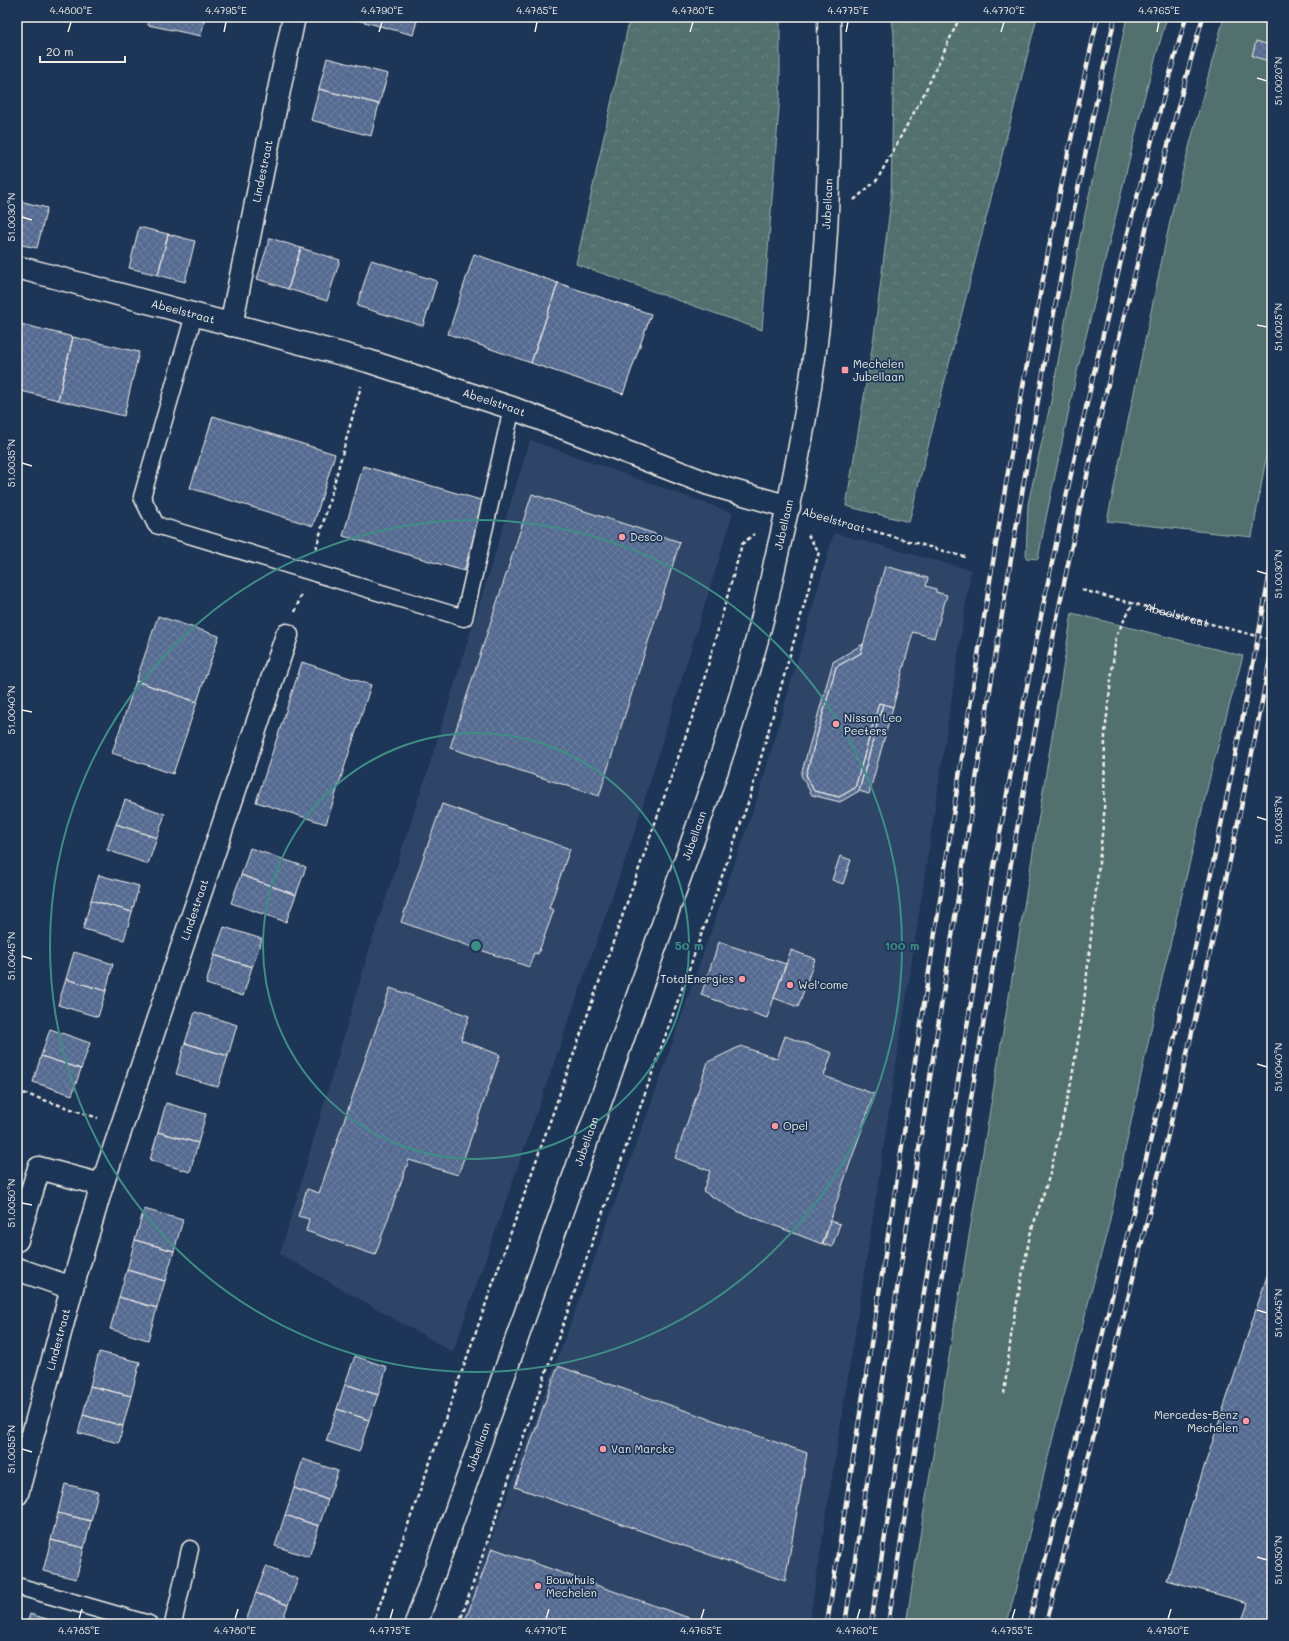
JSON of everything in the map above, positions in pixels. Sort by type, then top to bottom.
[{"type":"street","name":"Lindestraat","points":[[230,325],[294,17]]},
{"type":"street","name":"Jubellaan","points":[[416,1624],[726,744],[752,658],[789,507],[809,394],[821,297],[828,193],[830,93],[829,17]]},
{"type":"street","name":"Abeelstraat","points":[[17,267],[194,316],[368,361],[512,408],[683,475],[789,507]]},
{"type":"street","name":"Lindestraat","points":[[17,1494],[72,1288],[102,1185],[287,635]]},
{"type":"street","points":[[17,1240],[39,1168],[102,1185]]},
{"type":"street","points":[[17,1269],[72,1288]]},
{"type":"lane","points":[[194,316],[142,497],[156,525],[464,618],[512,408]]},
{"type":"lane","points":[[173,1624],[190,1549]]},
{"type":"lane","points":[[17,1586],[149,1624]]},
{"type":"path","points":[[826,223],[878,180],[924,94],[960,17]]},
{"type":"path","points":[[287,635],[309,571],[368,361]]},
{"type":"path","points":[[373,1624],[698,701],[742,544],[789,507],[819,552],[749,800],[562,1327],[459,1624]]},
{"type":"path","name":"Abeelstraat","points":[[789,507],[964,557]]},
{"type":"path","name":"Abeelstraat","points":[[1082,590],[1272,640]]},
{"type":"path","points":[[1004,1394],[1012,1328],[1030,1235],[1050,1174],[1072,1076],[1083,1011],[1104,816],[1106,732],[1116,636],[1133,603]]},
{"type":"path","points":[[17,1091],[121,1126]]},
{"type":"shaded area","points":[[530,440],[733,513],[633,837],[453,1352],[280,1254],[372,940],[427,773]]},
{"type":"shaded area","points":[[834,533],[971,570],[869,1243],[809,1624],[460,1624],[651,1104],[760,790]]},
{"type":"green space","points":[[630,17],[780,17],[780,94],[762,330],[576,264]]},
{"type":"green space","points":[[892,17],[1037,17],[909,522],[846,506],[874,336],[891,200],[894,35]]},
{"type":"green space","points":[[1127,17],[1167,17],[1143,102],[1077,372],[1038,559],[1026,558],[1028,504],[1051,401],[1081,233]]},
{"type":"green space","points":[[1224,17],[1272,17],[1272,424],[1252,537],[1107,521],[1173,207]]},
{"type":"green space","points":[[1072,613],[1243,656],[1213,764],[1161,983],[1109,1224],[1054,1433],[1007,1624],[906,1624],[1031,866]]},
{"type":"building","points":[[149,17],[205,17],[201,36],[148,25]]},
{"type":"building","points":[[346,17],[418,17],[413,35]]},
{"type":"building","points":[[1256,41],[1272,46],[1272,62],[1252,56]]},
{"type":"building","points":[[327,58],[388,74],[379,104],[319,89]]},
{"type":"building","points":[[319,89],[379,104],[371,136],[311,120]]},
{"type":"building","points":[[20,201],[47,208],[37,248],[17,244],[17,211]]},
{"type":"building","points":[[139,227],[168,234],[158,275],[129,268]]},
{"type":"building","points":[[168,234],[195,241],[185,282],[158,275]]},
{"type":"building","points":[[270,238],[301,248],[288,289],[257,279]]},
{"type":"building","points":[[301,248],[340,260],[327,301],[288,289]]},
{"type":"building","points":[[474,254],[558,283],[531,363],[448,334]]},
{"type":"building","points":[[371,260],[437,281],[423,326],[357,306]]},
{"type":"building","points":[[558,283],[651,314],[623,394],[531,363]]},
{"type":"building","points":[[17,323],[73,337],[58,400],[17,390]]},
{"type":"building","points":[[73,337],[139,352],[124,416],[58,400]]},
{"type":"building","points":[[213,416],[335,454],[313,526],[190,488]]},
{"type":"building","points":[[363,466],[484,501],[464,571],[343,536]]},
{"type":"building","points":[[532,494],[680,542],[599,796],[450,748]]},
{"type":"building","points":[[885,566],[928,578],[926,586],[936,589],[936,592],[947,595],[934,638],[913,632],[893,707],[879,703],[855,788],[839,797],[814,791],[806,775],[836,667],[861,653]]},
{"type":"building","points":[[158,616],[219,636],[197,702],[136,681]]},
{"type":"building","points":[[863,644],[861,653],[836,667],[806,775],[814,791],[839,797],[855,788],[879,703],[883,704],[859,791],[840,802],[812,795],[801,775],[833,662]]},
{"type":"building","points":[[302,662],[371,685],[326,824],[256,802]]},
{"type":"building","points":[[136,681],[197,702],[173,774],[112,753]]},
{"type":"building","points":[[883,704],[893,707],[869,794],[859,791]]},
{"type":"building","points":[[125,800],[165,814],[157,838],[116,824]]},
{"type":"building","points":[[442,804],[570,849],[549,908],[554,910],[538,954],[534,953],[529,967],[401,922]]},
{"type":"building","points":[[116,824],[157,838],[148,864],[107,850]]},
{"type":"building","points":[[250,848],[306,867],[296,895],[241,875]]},
{"type":"building","points":[[840,856],[851,860],[843,884],[832,880]]},
{"type":"building","points":[[99,875],[139,886],[132,912],[91,900]]},
{"type":"building","points":[[241,875],[296,895],[286,922],[231,903]]},
{"type":"building","points":[[91,900],[132,912],[124,940],[83,929]]},
{"type":"building","points":[[224,927],[262,939],[252,967],[214,955]]},
{"type":"building","points":[[719,942],[786,964],[767,1018],[701,995]]},
{"type":"building","points":[[791,950],[815,959],[798,1007],[774,998]]},
{"type":"building","points":[[74,952],[113,964],[106,991],[66,979]]},
{"type":"building","points":[[214,955],[252,967],[243,996],[206,984]]},
{"type":"building","points":[[66,979],[106,991],[98,1017],[58,1005]]},
{"type":"building","points":[[390,988],[469,1016],[461,1040],[500,1055],[458,1175],[409,1160],[375,1255],[306,1231],[309,1219],[298,1216],[307,1189],[319,1193]]},
{"type":"building","points":[[195,1012],[237,1025],[228,1056],[185,1043]]},
{"type":"building","points":[[50,1029],[90,1043],[81,1069],[41,1056]]},
{"type":"building","name":"Opel","points":[[785,1036],[832,1053],[824,1076],[874,1094],[822,1244],[737,1211],[703,1191],[710,1171],[675,1158],[708,1062],[741,1046],[777,1059]]},
{"type":"building","points":[[185,1043],[228,1056],[218,1087],[176,1074]]},
{"type":"building","points":[[41,1056],[81,1069],[72,1095],[33,1082]]},
{"type":"building","points":[[166,1103],[206,1114],[198,1143],[158,1132]]},
{"type":"building","points":[[158,1132],[198,1143],[190,1172],[150,1160]]},
{"type":"building","points":[[144,1209],[183,1220],[174,1251],[135,1240]]},
{"type":"building","points":[[831,1221],[840,1224],[832,1247],[823,1244]]},
{"type":"building","points":[[135,1240],[174,1251],[165,1281],[127,1270]]},
{"type":"building","name":"Mercedes-Benz Mechelen","points":[[1272,1261],[1272,1624],[1241,1624],[1248,1603],[1167,1580]]},
{"type":"building","points":[[127,1270],[165,1281],[157,1308],[119,1297]]},
{"type":"building","points":[[119,1297],[157,1308],[148,1340],[110,1329]]},
{"type":"building","points":[[99,1352],[140,1362],[131,1396],[90,1386]]},
{"type":"building","points":[[355,1356],[387,1367],[378,1395],[345,1384]]},
{"type":"building","points":[[558,1366],[807,1453],[785,1581],[515,1487]]},
{"type":"building","points":[[345,1384],[378,1395],[369,1420],[337,1409]]},
{"type":"building","points":[[90,1386],[131,1396],[123,1426],[83,1415]]},
{"type":"building","points":[[337,1409],[369,1420],[359,1452],[326,1441]]},
{"type":"building","points":[[83,1415],[123,1426],[119,1443],[78,1433]]},
{"type":"building","points":[[303,1459],[338,1471],[328,1500],[294,1488]]},
{"type":"building","points":[[65,1484],[98,1492],[91,1521],[58,1513]]},
{"type":"building","points":[[294,1488],[328,1500],[319,1526],[285,1515]]},
{"type":"building","points":[[58,1513],[91,1521],[84,1548],[51,1540]]},
{"type":"building","points":[[285,1515],[319,1526],[309,1557],[275,1546]]},
{"type":"building","points":[[51,1540],[84,1548],[76,1579],[43,1571]]},
{"type":"building","name":"Bouwhuis Mechelen","points":[[492,1548],[706,1624],[464,1624]]},
{"type":"building","points":[[266,1567],[298,1579],[288,1605],[256,1593]]},
{"type":"building","points":[[256,1593],[288,1605],[281,1624],[255,1624],[246,1621]]},
{"type":"building","points":[[30,1614],[61,1623],[27,1624]]},
{"type":"railway","points":[[827,1624],[972,693],[1009,467],[1050,241],[1098,17]]},
{"type":"railway","points":[[845,1624],[1009,570],[1047,348],[1068,237],[1115,17]]},
{"type":"railway","points":[[871,1624],[976,975],[1031,666],[1083,421],[1121,258],[1186,17]]},
{"type":"railway","points":[[888,1624],[982,1029],[1046,674],[1086,480],[1131,288],[1203,17]]},
{"type":"railway","points":[[1029,1624],[1115,1286],[1176,1033],[1226,803],[1272,561]]},
{"type":"railway","points":[[1046,1624],[1138,1260],[1196,1016],[1223,894],[1272,648]]},
{"type":"place","name":"Mechelen Jubellaan","points":[[845,370]]},
{"type":"place","name":"Desco","points":[[622,537]]},
{"type":"place","name":"Nissan Leo Peeters","points":[[836,724]]},
{"type":"place","name":"TotalEnergies","points":[[742,979]]},
{"type":"place","name":"Wel'come","points":[[790,985]]},
{"type":"place","name":"Opel","points":[[775,1126]]},
{"type":"place","name":"Mercedes-Benz Mechelen","points":[[1246,1421]]},
{"type":"place","name":"Van Marcke","points":[[603,1449]]},
{"type":"place","name":"Bouwhuis Mechelen","points":[[538,1586]]}]
